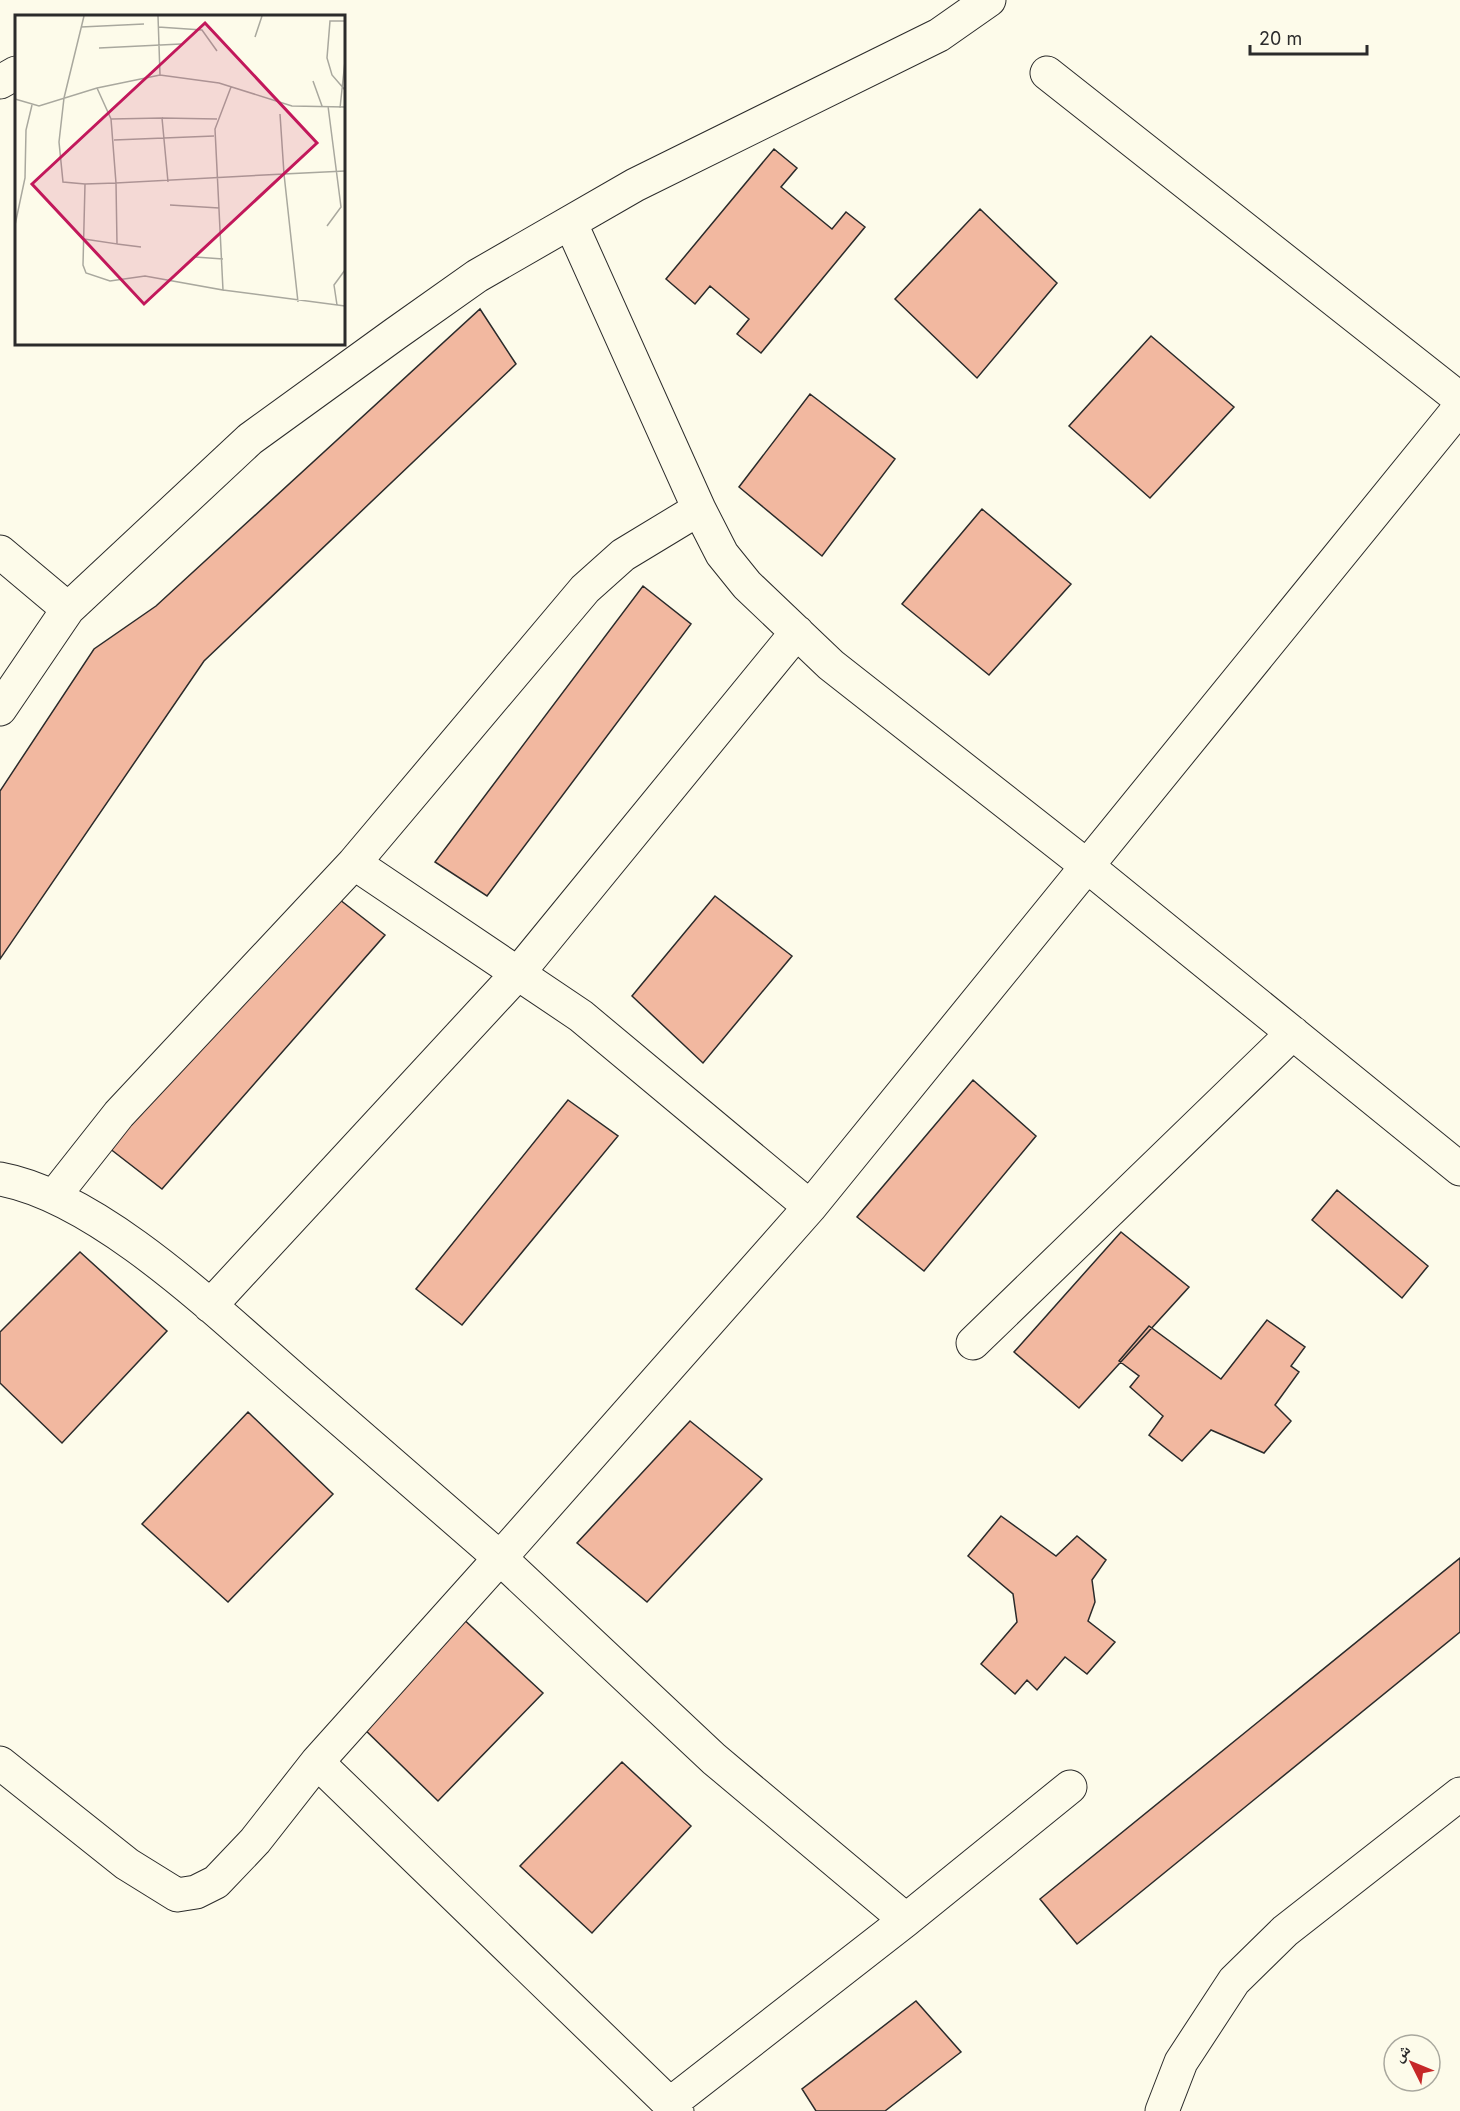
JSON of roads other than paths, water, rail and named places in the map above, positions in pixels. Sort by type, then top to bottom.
[{"type":"street","points":[[0,708],[68,609],[250,439],[477,276],[571,224],[635,185],[939,35],[989,0]]},
{"type":"street","points":[[1047,73],[1460,399]]},
{"type":"street","points":[[0,82],[15,74]]},
{"type":"street","points":[[571,224],[699,509],[722,554],[747,585],[831,665],[1087,866],[1460,1169]]},
{"type":"street","points":[[0,1763],[127,1864],[177,1895],[196,1892],[216,1882],[255,1841],[318,1762],[810,1207],[1460,407]]},
{"type":"street","points":[[55,1195],[118,1114],[354,863],[585,589],[623,555],[699,509]]},
{"type":"street","points":[[0,552],[68,609]]},
{"type":"street","points":[[210,1306],[519,972],[797,632]]},
{"type":"street","points":[[354,863],[519,972],[580,1016],[810,1207]]},
{"type":"street","points":[[973,1343],[1293,1033]]},
{"type":"street","points":[[0,1179],[55,1195],[126,1240],[210,1306],[500,1558],[714,1758],[906,1920]]},
{"type":"street","points":[[318,1762],[673,2107],[1070,1787]]},
{"type":"street","points":[[1162,2111],[1181,2062],[1234,1981],[1285,1931],[1460,1794]]}]
